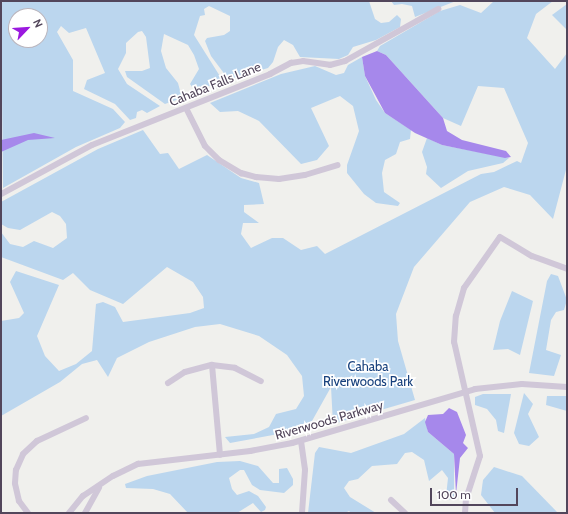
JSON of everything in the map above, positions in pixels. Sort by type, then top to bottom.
[{"type":"street","name":"Cahaba Falls Lane","points":[[1,194],[92,145],[186,108],[291,63],[303,61],[330,65],[346,61],[438,9]]},
{"type":"street","points":[[186,108],[204,146],[219,160],[241,173],[256,178],[279,179],[305,175],[337,165]]},
{"type":"street","points":[[465,513],[466,499],[480,456],[477,436],[464,392],[454,342],[459,302],[471,276],[500,237],[532,256],[567,269]]},
{"type":"street","points":[[168,383],[185,372],[212,365],[236,368],[261,381]]},
{"type":"street","points":[[212,365],[220,455]]},
{"type":"street","name":"Riverwoods Parkway","points":[[69,513],[83,496],[121,472],[143,463],[220,455],[301,441],[464,392],[522,384],[567,387]]},
{"type":"street","points":[[28,513],[19,501],[15,483],[16,470],[23,454],[37,441],[86,418]]},
{"type":"street","points":[[301,441],[305,470],[302,513]]},
{"type":"street","name":"Riverwoods Parkway","points":[[85,513],[100,486]]},
{"type":"street","points":[[391,500],[405,513]]},
{"type":"green space","points":[[5,1],[369,1],[375,19],[381,23],[389,22],[397,15],[401,19],[400,27],[376,40],[353,47],[348,55],[339,59],[300,57],[293,45],[284,40],[278,47],[273,62],[268,68],[229,80],[211,56],[205,41],[207,38],[224,35],[230,31],[230,16],[209,6],[204,9],[205,15],[200,16],[194,35],[223,81],[212,86],[192,87],[190,84],[199,69],[194,55],[188,45],[164,34],[161,51],[166,68],[178,83],[182,98],[165,104],[127,77],[125,71],[142,71],[150,68],[146,37],[142,31],[138,32],[126,43],[126,53],[118,69],[127,84],[160,106],[147,113],[142,110],[137,112],[136,118],[130,120],[115,104],[84,89],[87,80],[105,73],[86,28],[69,33],[61,26],[57,32],[73,60],[73,91],[113,109],[125,122],[120,128],[76,147],[3,188],[1,3]]},
{"type":"green space","points":[[391,1],[456,1],[415,17],[412,6],[402,4],[394,5]]},
{"type":"green space","name":"Cahaba Riverwoods Park","points":[[494,1],[553,1],[536,14],[527,38],[555,69],[567,53],[567,166],[553,219],[530,195],[504,187],[470,202],[414,267],[396,314],[398,341],[415,400],[333,424],[331,387],[312,421],[289,432],[230,443],[225,437],[254,434],[269,427],[276,414],[296,409],[304,396],[302,376],[287,355],[259,336],[220,324],[195,327],[149,342],[117,358],[108,377],[97,360],[82,364],[60,382],[1,416],[1,321],[19,318],[24,313],[10,282],[16,271],[59,285],[37,336],[45,356],[59,371],[76,364],[92,351],[96,304],[103,302],[115,307],[123,322],[190,313],[204,308],[203,297],[193,282],[167,267],[123,304],[90,290],[73,273],[63,280],[1,257],[1,232],[10,244],[23,247],[34,241],[53,248],[67,238],[66,224],[60,216],[52,212],[20,230],[8,228],[1,224],[1,202],[98,149],[143,130],[160,154],[168,153],[179,169],[207,155],[241,178],[259,183],[264,204],[244,205],[244,212],[259,223],[243,223],[241,234],[251,248],[272,238],[283,238],[301,250],[317,246],[325,254],[481,174],[494,172],[517,161],[521,163],[528,143],[504,88],[478,86],[461,126],[443,118],[386,55],[377,51],[380,46],[440,11],[460,5],[481,13]]},
{"type":"green space","points":[[567,4],[567,30],[552,15]]},
{"type":"green space","points":[[362,57],[365,76],[376,100],[385,113],[411,130],[410,139],[400,142],[396,154],[385,160],[382,173],[384,192],[400,203],[398,206],[376,203],[364,194],[347,173],[347,165],[359,131],[353,106],[340,96],[311,108],[329,146],[317,160],[301,164],[259,121],[238,111],[220,112],[210,103],[281,74],[315,66],[336,75],[344,73],[348,65]]},
{"type":"green space","points":[[427,138],[442,145],[509,158],[503,163],[468,171],[441,188],[426,174],[427,167],[422,152]]},
{"type":"green space","points":[[551,274],[558,276],[567,300],[564,310],[556,312],[551,320],[546,350],[561,355],[554,376],[529,373],[547,281]]},
{"type":"green space","points":[[512,291],[533,301],[520,355],[508,349],[493,350],[500,321]]},
{"type":"green space","points":[[524,393],[533,404],[528,414],[539,437],[529,446],[519,444],[514,433]]},
{"type":"green space","points":[[483,394],[511,394],[504,433],[498,431],[496,420],[487,409],[475,405],[475,397]]},
{"type":"green space","points":[[547,396],[567,396],[567,411],[546,405]]},
{"type":"green space","points":[[425,418],[428,432],[454,454],[454,498],[450,500],[446,496],[448,478],[442,470],[429,481],[424,460],[412,452],[405,453],[397,464],[372,466],[358,479],[349,481],[344,488],[350,497],[376,513],[351,513],[349,511],[345,513],[308,513],[315,453],[319,447],[351,453],[404,434]]},
{"type":"green space","points":[[240,461],[258,466],[273,483],[279,483],[279,469],[287,468],[293,479],[293,485],[284,493],[260,490],[252,485],[244,470],[240,470],[229,478],[232,489],[237,495],[249,491],[258,496],[266,507],[265,510],[261,512],[253,503],[237,513],[188,513],[170,494],[153,489],[126,488],[125,484],[147,476],[217,462]]},
{"type":"green space","points":[[494,467],[522,476],[558,513],[495,513],[481,495],[483,480]]},
{"type":"shaded area","points":[[377,51],[386,55],[443,118],[447,131],[462,140],[506,151],[511,157],[505,158],[442,145],[415,133],[385,113],[365,76],[362,57]]},
{"type":"shaded area","points":[[34,133],[55,138],[28,140],[1,152],[1,140]]},
{"type":"shaded area","points":[[449,408],[457,412],[466,435],[463,443],[468,448],[460,458],[456,494],[454,454],[428,432],[425,422],[428,415],[443,414]]}]
